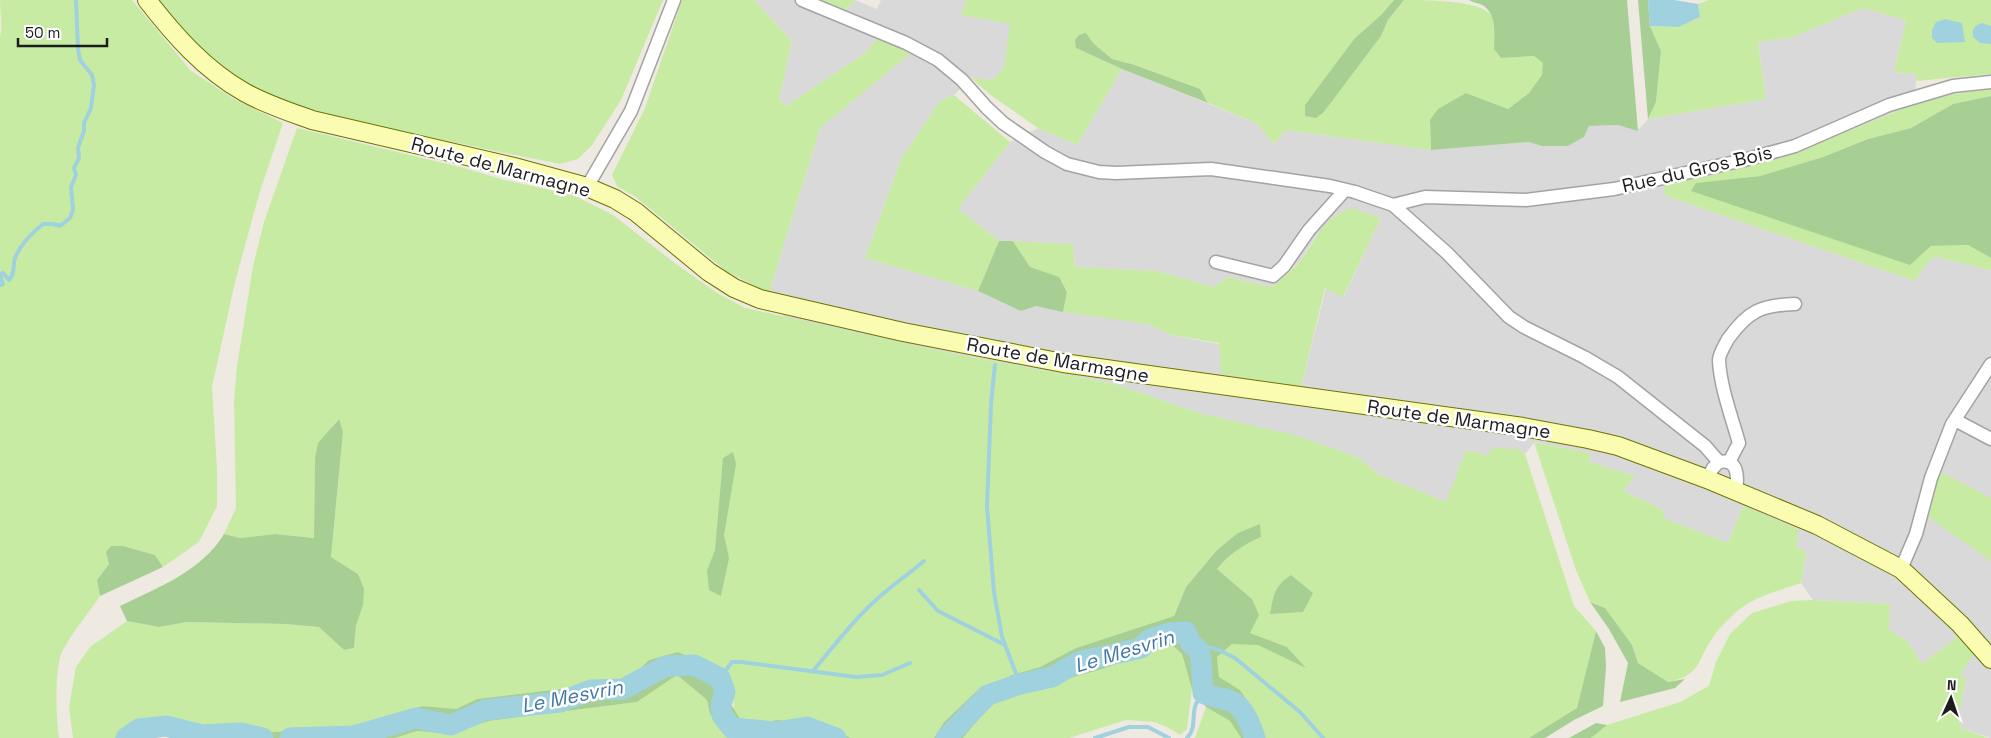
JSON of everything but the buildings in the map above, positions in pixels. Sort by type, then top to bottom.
[{"type":"main road","name":"Route de Marmagne","points":[[147,0],[170,30],[208,66],[244,92],[312,120],[567,180],[587,187],[615,199],[636,212],[709,272],[734,288],[760,299],[902,332],[1063,362],[1558,433],[1618,446],[1707,479],[1817,525],[1901,570],[1960,624],[1991,659]]},
{"type":"street","points":[[587,187],[631,111],[674,0]]},
{"type":"street","points":[[802,0],[906,43],[938,60],[962,80],[1003,123],[1045,152],[1067,164],[1099,172],[1116,173],[1211,169],[1313,183],[1345,190],[1393,205],[1447,253],[1509,317],[1524,327],[1584,357],[1618,377],[1724,462],[1735,467],[1738,476],[1736,492]]},
{"type":"street","name":"Rue du Gros Bois","points":[[1393,205],[1425,197],[1526,200],[1614,189],[1744,160],[1787,148],[1889,105],[1953,86],[1991,82]]},
{"type":"street","points":[[1216,262],[1273,276],[1284,266],[1309,230],[1345,190]]},
{"type":"street","points":[[1707,479],[1713,468],[1724,462],[1739,443],[1719,358],[1726,343],[1740,323],[1754,312],[1774,305],[1795,304]]},
{"type":"street","points":[[1901,570],[1916,534],[1931,478],[1954,420],[1991,364]]},
{"type":"street","points":[[1954,420],[1991,439]]},
{"type":"shaded area","points":[[754,0],[821,0],[845,10],[855,0],[877,9],[881,0],[966,0],[962,15],[1011,23],[1005,68],[992,80],[971,78],[954,95],[940,101],[901,159],[865,258],[978,291],[1021,310],[1036,306],[1148,324],[1171,335],[1219,344],[1301,387],[1326,288],[1344,296],[1381,218],[1318,233],[1300,261],[1272,287],[1228,277],[1213,287],[1157,271],[1075,267],[1073,244],[999,241],[958,209],[1010,142],[1038,128],[1077,145],[1122,69],[1256,123],[1274,144],[1286,130],[1431,150],[1529,142],[1542,146],[1568,146],[1584,137],[1588,126],[1618,125],[1638,130],[1648,119],[1766,99],[1758,42],[1793,37],[1863,8],[1906,20],[1894,72],[1916,74],[1915,104],[1798,151],[1737,169],[1663,185],[1666,196],[1915,281],[1927,263],[1935,257],[1991,270],[1991,738],[1961,728],[1958,716],[1966,681],[1961,674],[1958,636],[1922,664],[1907,641],[1889,630],[1890,604],[1813,600],[1801,583],[1806,552],[1743,506],[1728,543],[1665,519],[1662,509],[1623,491],[1635,476],[1589,462],[1590,453],[1535,442],[1525,454],[1518,449],[1489,455],[1446,502],[1380,475],[1357,457],[1202,414],[1115,384],[940,351],[785,318],[769,293],[820,128],[910,53],[877,39],[864,54],[786,106],[779,100],[792,41]]},
{"type":"green space","points":[[0,0],[132,0],[191,71],[234,99],[283,123],[260,191],[235,282],[212,387],[217,470],[217,506],[199,542],[163,567],[155,555],[123,546],[111,546],[109,564],[97,580],[100,596],[71,636],[60,657],[56,693],[59,738],[0,738]]},
{"type":"green space","points":[[159,0],[663,0],[621,100],[592,145],[578,159],[560,164],[342,119],[281,100],[243,81],[219,64],[187,34]]},
{"type":"green space","points":[[682,0],[754,0],[792,41],[779,100],[786,106],[864,54],[877,39],[911,53],[820,128],[769,293],[726,271],[636,197],[617,186],[612,175],[645,108]]},
{"type":"green space","points":[[821,0],[855,0],[845,10]]},
{"type":"green space","points":[[966,0],[1394,0],[1381,15],[1355,38],[1345,83],[1381,36],[1388,20],[1404,0],[1453,2],[1467,4],[1487,11],[1493,21],[1494,48],[1501,58],[1534,56],[1543,63],[1543,75],[1529,93],[1508,109],[1466,93],[1430,120],[1431,150],[1286,130],[1274,144],[1256,123],[1208,103],[1200,89],[1135,65],[1112,59],[1093,43],[1076,48],[1122,69],[1077,145],[1038,128],[992,96],[971,78],[992,80],[1004,68],[1010,24],[961,15]]},
{"type":"green space","points":[[1394,0],[1404,0],[1388,20],[1381,36],[1323,113],[1316,118],[1305,116],[1305,105],[1355,38],[1381,15]]},
{"type":"green space","points":[[1469,0],[1627,0],[1638,131],[1618,125],[1589,126],[1584,137],[1568,146],[1542,146],[1529,142],[1431,150],[1430,120],[1438,109],[1466,93],[1508,109],[1529,93],[1542,75],[1543,63],[1534,56],[1501,58],[1494,49],[1494,26],[1491,15],[1484,6]]},
{"type":"green space","points":[[1638,0],[1648,0],[1650,26],[1661,51],[1656,102],[1648,119]]},
{"type":"green space","points":[[1709,0],[1991,0],[1991,74],[1916,81],[1916,74],[1894,72],[1906,20],[1863,8],[1793,37],[1758,42],[1766,99],[1648,119],[1656,102],[1661,51],[1650,26],[1679,27],[1700,17],[1698,4]]},
{"type":"green space","points":[[1086,33],[1093,43],[1112,59],[1135,65],[1200,89],[1208,103],[1122,69],[1076,48],[1075,40],[1079,35]]},
{"type":"green space","points":[[1991,89],[1991,96],[1953,104],[1911,128],[1868,139],[1823,157],[1760,176],[1696,183],[1931,246],[1968,245],[1991,258],[1991,270],[1935,257],[1927,263],[1915,281],[1666,196],[1663,185],[1737,169],[1798,151],[1915,104],[1954,94]]},
{"type":"green space","points":[[954,95],[1010,142],[958,209],[999,241],[978,291],[865,258],[901,159],[940,101]]},
{"type":"green space","points":[[1991,96],[1991,258],[1968,245],[1931,246],[1910,265],[1691,191],[1696,183],[1760,176],[1823,157],[1868,139],[1911,128],[1953,104]]},
{"type":"green space","points":[[297,128],[464,168],[504,180],[573,195],[613,215],[717,293],[745,308],[940,351],[1115,384],[1202,414],[1298,436],[1357,457],[1380,475],[1446,502],[1466,450],[1488,455],[1492,448],[1518,449],[1525,454],[1574,606],[1596,631],[1577,709],[1529,738],[1262,738],[1252,708],[1240,690],[1219,678],[1217,657],[1232,644],[1258,644],[1305,667],[1287,647],[1250,633],[1252,599],[1217,569],[1237,550],[1261,537],[1217,550],[1186,587],[1174,616],[1076,648],[1040,667],[981,687],[944,722],[934,738],[851,738],[816,723],[776,720],[745,727],[734,710],[733,684],[718,669],[649,660],[631,677],[602,684],[477,699],[456,709],[423,706],[349,727],[258,733],[236,723],[204,727],[167,716],[135,722],[118,738],[73,738],[69,707],[76,667],[90,647],[127,621],[159,627],[187,622],[286,624],[320,627],[344,650],[354,648],[356,626],[363,605],[358,574],[331,557],[343,432],[338,419],[328,432],[315,458],[314,538],[275,534],[240,538],[224,534],[236,508],[234,401],[237,366],[253,266],[264,222]],"holes":[[[1312,593],[1303,612],[1270,613]]]},
{"type":"green space","points":[[1351,208],[1381,218],[1343,297],[1325,288],[1301,387],[1221,374],[1219,343],[1171,335],[1148,324],[1063,312],[1067,292],[1059,278],[1030,267],[1013,241],[1073,244],[1075,267],[1157,271],[1213,287],[1228,277],[1272,287],[1301,260],[1326,223]]},
{"type":"green space","points":[[999,241],[1013,241],[1030,267],[1059,277],[1067,292],[1063,312],[1036,306],[1021,311],[978,291]]},
{"type":"green space","points":[[339,419],[343,432],[331,557],[358,574],[364,589],[363,605],[356,626],[354,648],[344,650],[319,627],[286,624],[187,622],[159,627],[127,621],[120,606],[178,577],[191,568],[215,547],[224,534],[240,538],[275,534],[314,538],[315,458],[318,443]]},
{"type":"green space","points":[[1534,442],[1590,453],[1589,462],[1635,476],[1623,491],[1662,509],[1665,519],[1728,543],[1743,506],[1798,529],[1797,547],[1806,552],[1801,583],[1766,595],[1742,607],[1716,633],[1693,671],[1679,679],[1668,682],[1638,663],[1632,645],[1605,608],[1590,602],[1576,570]]},
{"type":"green space","points":[[733,452],[736,464],[724,535],[729,558],[721,596],[709,590],[707,571],[715,550],[723,458]]},
{"type":"green space","points":[[1939,471],[1991,498],[1991,561],[1928,517]]},
{"type":"green space","points":[[1260,524],[1261,537],[1237,550],[1217,569],[1252,599],[1259,615],[1250,633],[1287,647],[1306,668],[1258,645],[1232,644],[1217,657],[1219,677],[1240,690],[1252,708],[1262,738],[1241,738],[1230,721],[1206,707],[1192,689],[1182,654],[1173,646],[1161,646],[1103,669],[1015,693],[1009,676],[1040,667],[1076,648],[1174,616],[1186,587],[1217,550],[1238,533]]},
{"type":"green space","points":[[111,546],[123,546],[155,555],[163,567],[100,596],[97,580],[109,564],[106,552]]},
{"type":"green space","points":[[1291,575],[1313,593],[1303,612],[1270,614],[1278,587]]},
{"type":"green space","points":[[1813,600],[1890,604],[1889,630],[1907,641],[1922,664],[1958,636],[1974,653],[1961,674],[1966,681],[1958,716],[1961,728],[1988,738],[1591,738],[1607,725],[1680,702],[1709,686],[1716,662],[1730,634],[1752,613],[1791,601]]},
{"type":"green space","points":[[1590,602],[1605,608],[1632,645],[1638,663],[1668,682],[1685,679],[1675,688],[1620,702],[1628,663],[1609,629]]},
{"type":"green space","points":[[1596,631],[1605,648],[1606,667],[1603,706],[1574,720],[1545,738],[1529,738],[1577,708]]},
{"type":"green space","points":[[1161,646],[1173,646],[1182,654],[1192,689],[1187,729],[1180,735],[1154,722],[1126,720],[1069,738],[963,738],[996,701],[1015,693],[1103,669]]},
{"type":"green space","points":[[678,652],[718,669],[718,683],[745,727],[776,720],[816,723],[851,738],[734,738],[720,730],[710,714],[707,700],[677,675],[637,702],[489,721],[449,734],[417,731],[395,738],[172,738],[166,735],[155,738],[118,738],[135,722],[167,716],[204,727],[236,723],[258,733],[349,727],[423,706],[456,709],[477,699],[602,684],[631,677],[649,660]]},
{"type":"green space","points":[[677,675],[707,700],[710,714],[720,730],[734,738],[395,738],[417,731],[449,734],[489,721],[637,702]]},
{"type":"green space","points":[[996,682],[996,701],[963,738],[934,738],[944,722],[981,687]]},
{"type":"green space","points":[[1206,707],[1230,721],[1241,738],[1195,738]]},
{"type":"green space","points":[[1596,723],[1607,725],[1591,738],[1569,738]]},
{"type":"water","points":[[1648,0],[1674,0],[1698,4],[1700,17],[1679,27],[1650,26]]},
{"type":"water","points":[[1945,19],[1962,23],[1965,42],[1937,43],[1932,38],[1932,30],[1936,22]]},
{"type":"water","points":[[1982,23],[1991,26],[1991,44],[1980,43],[1973,37],[1974,28]]},
{"type":"waterway","points":[[0,274],[3,273],[9,280],[13,272],[15,258],[27,239],[43,224],[60,226],[70,218],[73,210],[71,187],[76,175],[74,168],[79,158],[78,148],[84,131],[84,123],[91,108],[94,85],[92,75],[80,60],[76,0]]},
{"type":"waterway","points":[[0,276],[3,284],[0,285]]},
{"type":"waterway","points":[[995,365],[991,403],[987,507],[994,592],[1002,637],[1020,684]]},
{"type":"waterway","points":[[813,671],[865,611],[924,561]]},
{"type":"waterway","points":[[919,590],[938,611],[1005,645]]},
{"type":"waterway","name":"Le Mesvrin","points":[[946,738],[988,695],[1020,684],[1052,677],[1078,662],[1141,648],[1149,640],[1169,633],[1186,632],[1191,644],[1198,649],[1201,659],[1203,693],[1231,701],[1240,707],[1255,738]]},
{"type":"waterway","points":[[1198,649],[1208,647],[1235,658],[1300,712],[1323,738]]},
{"type":"waterway","points":[[720,678],[732,662],[856,677],[882,675],[910,663]]},
{"type":"waterway","name":"Le Mesvrin","points":[[290,738],[353,736],[416,718],[451,725],[485,710],[560,702],[591,690],[623,689],[666,666],[694,665],[720,678],[725,692],[721,705],[722,715],[732,728],[776,732],[807,727],[836,738]]},
{"type":"waterway","points":[[1187,738],[1192,730],[1196,704],[1203,693]]},
{"type":"waterway","name":"Le Mesvrin","points":[[126,738],[139,729],[166,726],[202,735],[241,733],[263,738]]},
{"type":"waterway","points":[[1095,738],[1129,727],[1148,727],[1169,738]]}]
